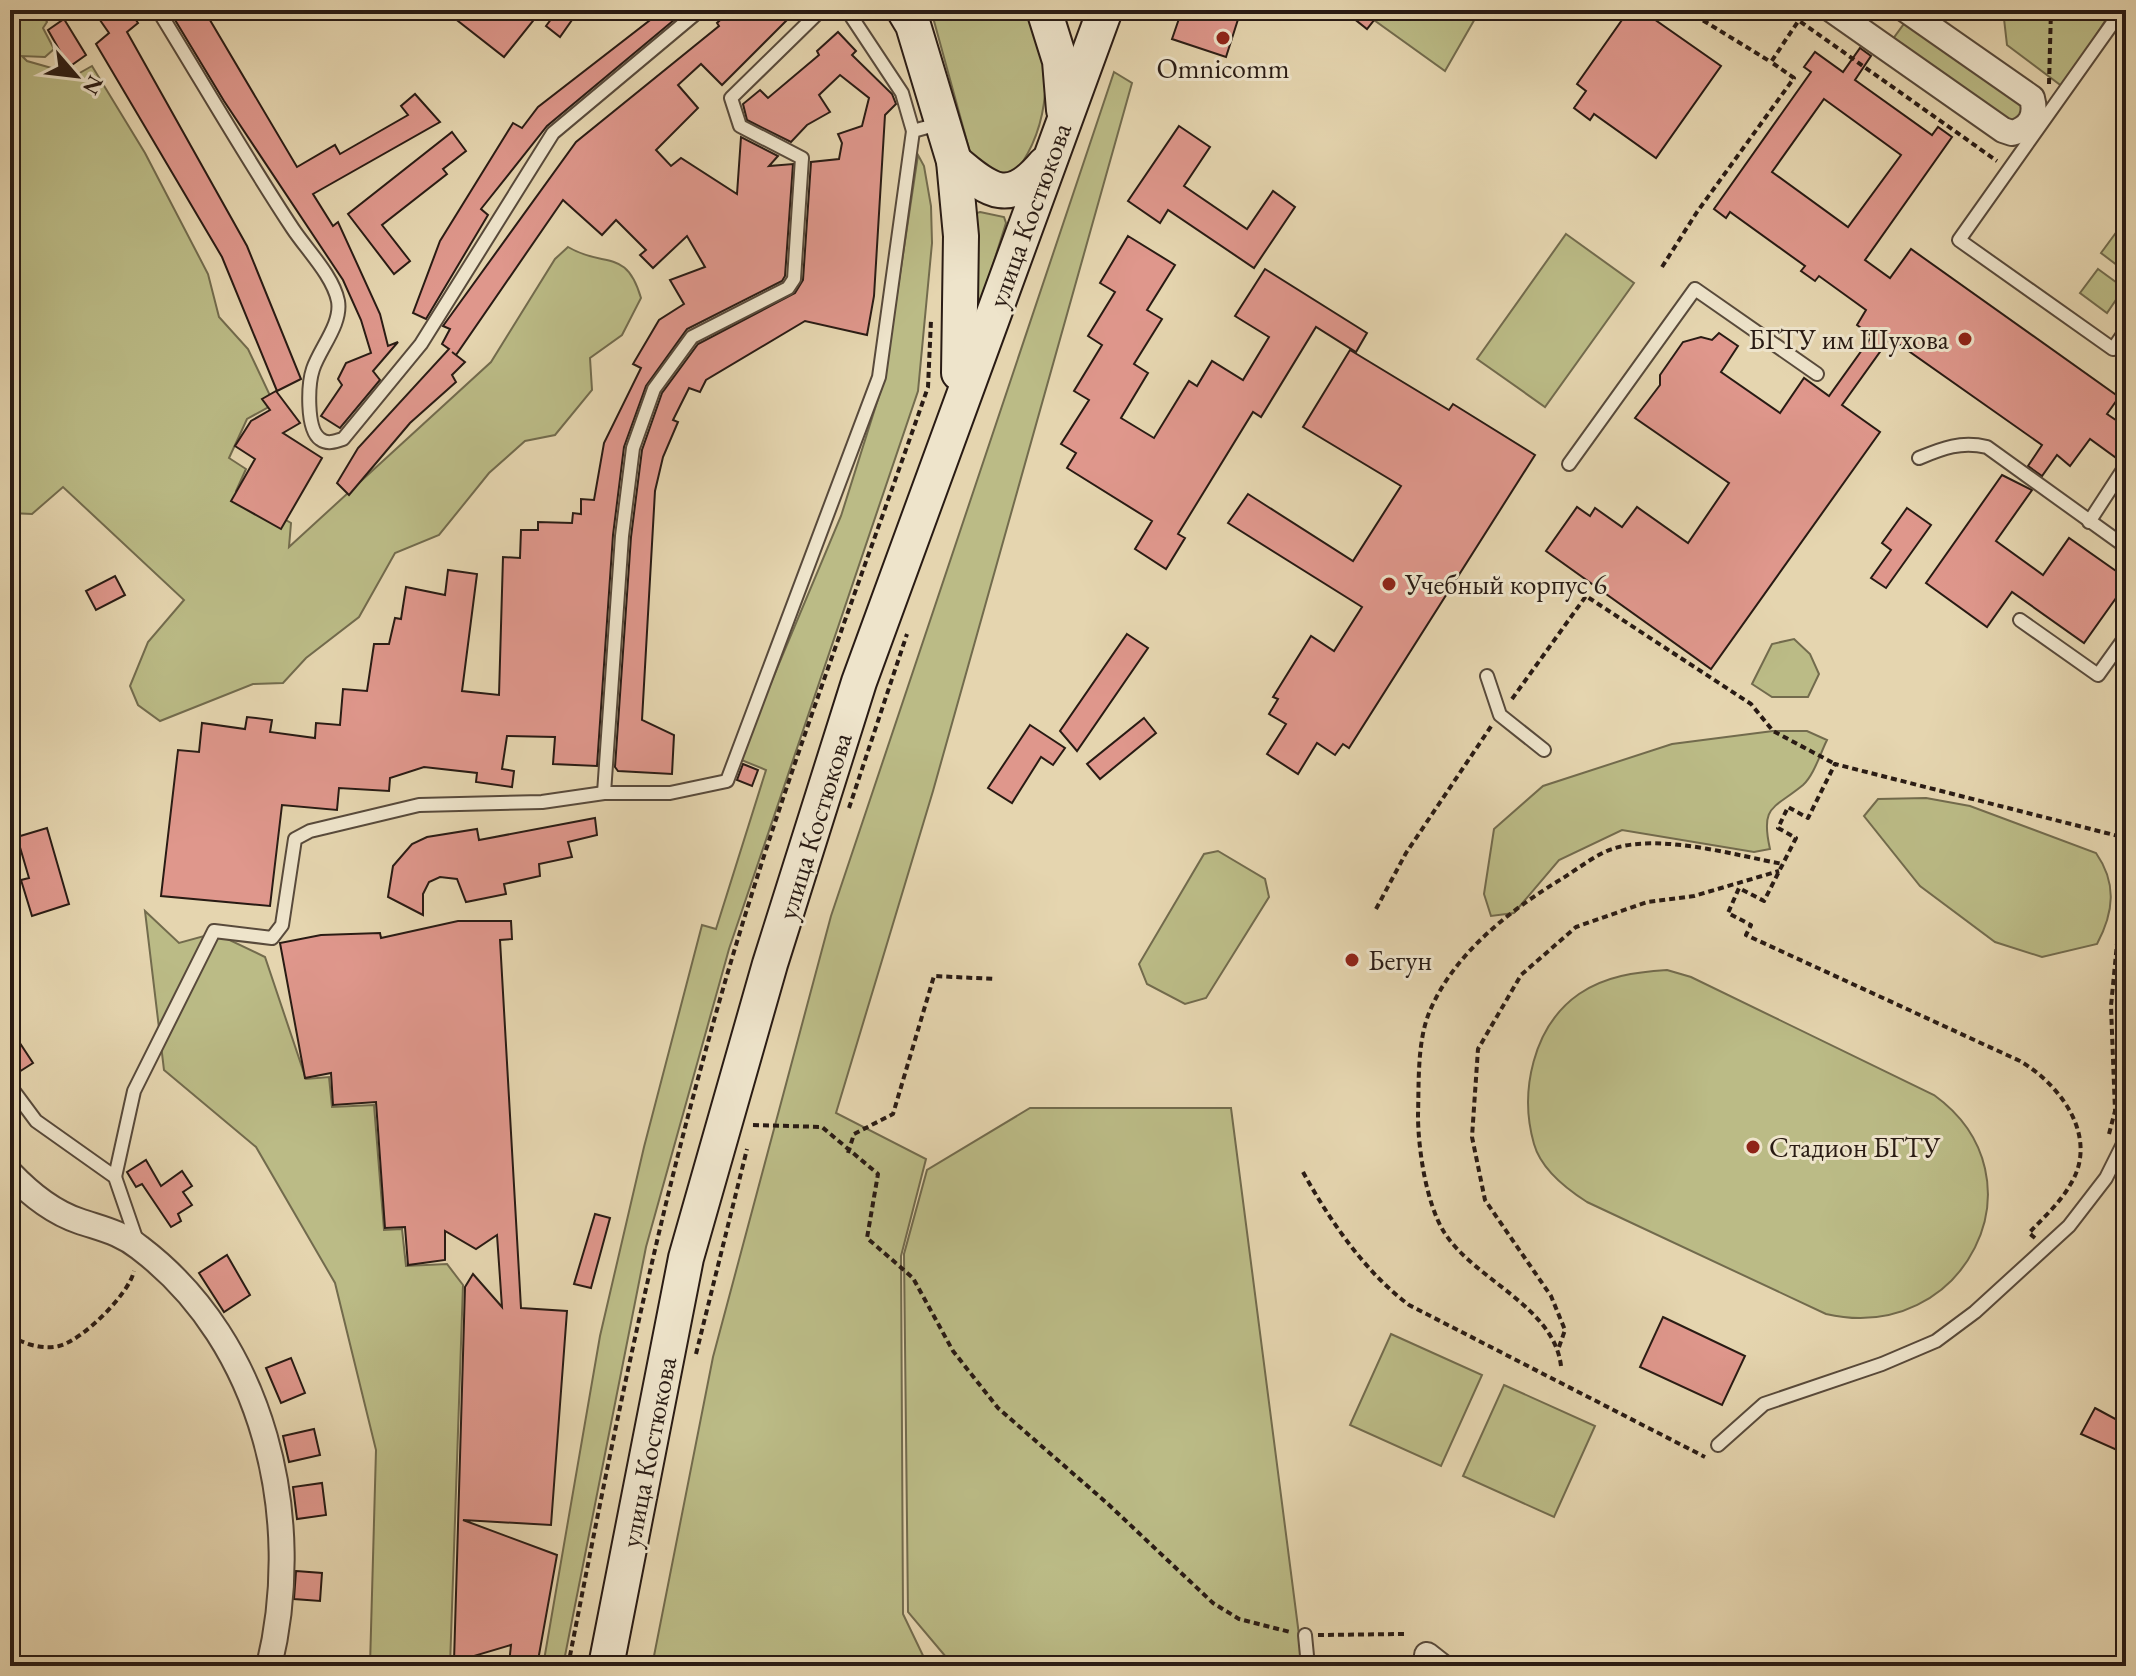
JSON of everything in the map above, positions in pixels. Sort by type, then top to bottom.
[{"type":"main road","points":[[1044,10],[1060,61],[1065,118]]},
{"type":"main road","name":"улица Костюкова","points":[[606,1666],[686,1258],[770,964],[854,697],[957,408],[1105,10]]},
{"type":"main road","points":[[910,15],[929,126],[954,161],[978,182],[993,190],[1011,191],[1029,183],[1049,159]]},
{"type":"main road","points":[[954,161],[962,312],[957,408]]},
{"type":"street","points":[[1832,10],[2003,130],[2012,133],[2030,123],[2035,110],[2032,98],[1906,10]]},
{"type":"street","points":[[10,1173],[33,1197],[77,1221],[113,1229],[139,1247],[175,1277],[233,1356],[272,1454],[284,1544],[276,1637],[269,1666]]},
{"type":"lane","points":[[158,10],[292,228],[334,289],[339,303],[336,321],[312,372],[311,397],[313,430],[319,439],[328,443],[343,439],[421,344],[553,133],[700,10]]},
{"type":"lane","points":[[604,793],[622,536],[633,448],[654,389],[692,337],[788,288],[794,279],[802,158],[740,126],[731,98],[821,10]]},
{"type":"lane","points":[[139,1247],[115,1177],[134,1091],[214,931],[272,938],[282,925],[295,839],[310,831],[419,805],[542,802],[604,793],[670,793],[727,781],[879,377],[929,126],[902,93],[847,10]]},
{"type":"lane","points":[[2122,10],[1959,240],[2113,349],[2126,330]]},
{"type":"lane","points":[[1569,464],[1695,289],[1817,374]]},
{"type":"lane","points":[[1919,458],[1950,445],[1987,447],[2126,547]]},
{"type":"lane","points":[[2089,522],[2126,465]]},
{"type":"lane","points":[[2020,620],[2098,675],[2126,636]]},
{"type":"lane","points":[[1487,676],[1500,715],[1544,750]]},
{"type":"lane","points":[[10,1086],[36,1121],[115,1177]]},
{"type":"lane","points":[[1718,1445],[1764,1404],[1882,1364],[1936,1341],[1975,1312],[2069,1226],[2106,1178],[2126,1138]]},
{"type":"lane","points":[[1305,1635],[1308,1666]]},
{"type":"path","points":[[1662,267],[1697,212],[1794,78],[1686,10]]},
{"type":"path","points":[[1784,10],[2009,170]]},
{"type":"path","points":[[2048,114],[2051,10]]},
{"type":"path","points":[[1771,62],[1799,20]]},
{"type":"path","points":[[1376,909],[1406,853],[1586,596],[1751,704],[1773,731],[1835,764],[2126,838]]},
{"type":"path","points":[[849,809],[908,631]]},
{"type":"path","points":[[1835,764],[1808,818],[1788,807],[1778,828],[1796,838],[1764,901],[1739,888],[1728,913],[1751,925],[1746,935],[2020,1061],[2044,1077],[2063,1100],[2077,1127],[2081,1160],[2071,1185],[2029,1233],[2045,1248]]},
{"type":"path","points":[[1561,1366],[1559,1347],[1532,1315],[1443,1231],[1418,1154],[1419,1085],[1428,1014],[1454,968],[1490,931],[1541,891],[1614,848],[1654,842],[1783,864]]},
{"type":"path","points":[[2108,1137],[2115,1111],[2111,1006],[2126,850]]},
{"type":"path","points":[[1559,1347],[1565,1338],[1562,1317],[1551,1296],[1496,1220],[1485,1200],[1473,1156],[1473,1085],[1478,1049],[1521,975],[1576,927],[1647,902],[1694,896],[1779,871]]},
{"type":"path","points":[[848,1153],[854,1134],[893,1114],[934,976],[995,979]]},
{"type":"path","points":[[694,1361],[757,1110]]},
{"type":"path","points":[[753,1125],[822,1127],[848,1153],[878,1174],[867,1238],[913,1278],[953,1351],[998,1408],[1108,1504],[1213,1603],[1239,1619],[1305,1635],[1404,1634]]},
{"type":"path","points":[[1303,1172],[1343,1236],[1390,1290],[1409,1305],[1705,1457]]},
{"type":"path","points":[[10,1335],[23,1344],[58,1346],[79,1336],[130,1286],[139,1247]]},
{"type":"green space","points":[[10,10],[40,10],[47,22],[43,28],[54,49],[45,57],[22,56],[27,61],[76,75],[92,66],[145,153],[208,274],[219,317],[248,349],[274,404],[247,419],[229,458],[246,469],[236,491],[291,523],[289,547],[491,362],[555,259],[568,247],[621,265],[635,282],[641,298],[622,335],[590,358],[592,390],[555,435],[525,441],[489,473],[439,535],[395,553],[359,617],[306,658],[283,683],[253,684],[160,721],[138,705],[130,686],[148,642],[184,600],[63,487],[32,514],[10,513]]},
{"type":"green space","points":[[931,10],[1030,10],[1043,51],[1045,93],[1036,135],[1015,173],[1001,177],[971,156]]},
{"type":"green space","points":[[1360,10],[1480,10],[1445,71]]},
{"type":"green space","points":[[2003,10],[2112,10],[2063,87],[2007,45]]},
{"type":"green space","points":[[1906,21],[2022,104],[2025,113],[2015,126],[1890,43]]},
{"type":"green space","points":[[1114,72],[1132,83],[933,791],[836,1113],[926,1159],[901,1256],[903,1614],[928,1666],[652,1666],[713,1357],[831,916]]},
{"type":"green space","points":[[918,155],[924,166],[931,206],[932,243],[918,391],[729,949],[646,1247],[563,1666],[543,1666],[600,1336],[644,1147],[702,925],[716,929],[766,770],[739,759],[841,516],[884,380]]},
{"type":"green space","points":[[980,212],[1004,217],[1006,223],[975,322],[974,214]]},
{"type":"green space","points":[[2126,219],[2126,272],[2101,253]]},
{"type":"green space","points":[[1566,234],[1634,283],[1545,407],[1477,359]]},
{"type":"green space","points":[[2098,269],[2124,288],[2107,313],[2080,293]]},
{"type":"green space","points":[[1794,639],[1810,654],[1819,674],[1808,697],[1772,697],[1752,684],[1772,644]]},
{"type":"green space","points":[[1773,731],[1807,731],[1827,740],[1807,781],[1777,804],[1768,816],[1770,849],[1754,852],[1622,830],[1559,860],[1514,913],[1491,916],[1484,894],[1494,829],[1543,786],[1672,744]]},
{"type":"green space","points":[[1926,798],[1970,806],[2096,853],[2107,875],[2111,898],[2107,920],[2097,944],[2042,957],[1995,942],[1920,886],[1864,816],[1878,799]]},
{"type":"green space","points":[[1218,851],[1265,879],[1269,897],[1206,998],[1185,1004],[1147,984],[1139,964],[1204,854]]},
{"type":"green space","points":[[145,911],[179,943],[215,933],[265,957],[306,1079],[329,1077],[332,1107],[374,1105],[384,1230],[402,1229],[406,1266],[447,1264],[463,1285],[450,1666],[370,1666],[376,1450],[335,1283],[256,1147],[164,1070]]},
{"type":"green space","name":"Стадион БГТУ","points":[[1667,970],[1691,977],[1934,1095],[1968,1130],[1985,1169],[1987,1209],[1975,1248],[1951,1281],[1917,1305],[1875,1317],[1826,1314],[1587,1202],[1555,1177],[1537,1153],[1528,1103],[1534,1062],[1550,1024],[1579,994],[1599,983],[1621,976]]},
{"type":"green space","points":[[1030,1108],[1231,1108],[1303,1666],[1001,1666],[946,1657],[908,1612],[904,1254],[927,1170]]},
{"type":"green space","points":[[1391,1334],[1482,1375],[1441,1466],[1350,1425]]},
{"type":"green space","points":[[1504,1385],[1595,1426],[1554,1517],[1463,1476]]},
{"type":"building","points":[[93,10],[129,10],[138,23],[127,32],[247,246],[301,379],[277,391],[222,257],[96,44],[109,33]]},
{"type":"building","points":[[169,10],[204,10],[297,167],[335,145],[340,154],[408,115],[401,106],[415,94],[440,122],[313,194],[333,226],[338,222],[380,314],[388,346],[398,342],[373,371],[380,380],[340,428],[321,416],[342,385],[338,379],[346,363],[371,353],[361,320],[343,280],[224,101]]},
{"type":"building","points":[[444,10],[519,10],[533,21],[504,57]]},
{"type":"building","points":[[558,10],[579,10],[560,37],[546,26]]},
{"type":"building","points":[[649,10],[686,10],[547,126],[481,209],[488,215],[426,319],[413,313],[440,241],[513,123],[522,128],[538,107],[654,17]]},
{"type":"building","points":[[731,10],[797,10],[722,85],[701,64],[678,85],[698,108],[656,150],[671,166],[681,158],[737,194],[741,137],[778,156],[769,166],[793,164],[785,276],[782,281],[687,329],[646,386],[624,447],[613,535],[597,766],[553,764],[555,737],[507,736],[502,769],[514,771],[512,787],[476,782],[477,773],[424,767],[390,778],[389,791],[339,788],[337,810],[282,805],[270,906],[161,896],[178,750],[199,752],[202,723],[245,729],[247,717],[272,720],[270,732],[315,738],[316,723],[340,725],[343,689],[367,691],[374,644],[389,644],[395,618],[401,619],[406,587],[445,595],[448,570],[477,574],[462,691],[499,695],[503,557],[520,558],[521,530],[538,530],[538,522],[572,523],[573,513],[581,514],[581,499],[594,500],[604,443],[641,368],[633,364],[659,320],[684,304],[670,280],[705,267],[687,236],[653,268],[640,255],[646,250],[616,220],[602,235],[563,200],[456,355],[452,352],[465,362],[452,375],[456,382],[410,423],[349,495],[337,483],[358,448],[449,349],[442,344],[450,329],[443,326],[576,142],[719,26],[717,23]]},
{"type":"building","points":[[1182,10],[1241,10],[1226,57],[1172,39]]},
{"type":"building","points":[[1343,10],[1382,10],[1367,29]]},
{"type":"building","points":[[1629,10],[1641,10],[1721,66],[1656,158],[1594,114],[1590,120],[1574,108],[1586,91],[1577,84]]},
{"type":"building","points":[[64,19],[86,55],[69,67],[48,30]]},
{"type":"building","points":[[838,32],[856,51],[852,55],[892,94],[896,104],[885,115],[874,296],[867,335],[805,321],[706,380],[700,392],[689,388],[673,420],[678,422],[663,457],[655,491],[642,720],[674,735],[672,774],[618,771],[615,767],[631,537],[642,450],[662,393],[698,344],[795,293],[803,280],[811,162],[839,159],[842,143],[838,134],[862,126],[869,98],[840,75],[819,95],[830,112],[807,125],[791,142],[747,120],[743,104],[760,90],[768,98],[819,55],[817,51]]},
{"type":"building","name":"БГТУ им Шухова","points":[[1860,48],[1871,56],[1855,80],[1932,135],[1938,127],[1952,137],[1865,260],[1890,278],[1911,249],[2119,397],[2107,414],[2126,427],[2126,456],[2119,460],[2090,439],[2070,466],[2057,455],[2042,476],[2028,466],[2042,445],[1890,338],[1842,405],[1880,432],[1711,669],[1546,551],[1577,507],[1590,516],[1595,508],[1622,527],[1637,507],[1688,543],[1729,483],[1635,418],[1660,385],[1660,375],[1683,342],[1701,337],[1712,340],[1719,333],[1738,346],[1721,372],[1780,413],[1804,378],[1829,396],[1872,336],[1857,325],[1866,310],[1819,276],[1815,281],[1801,271],[1805,266],[1730,212],[1726,218],[1714,209],[1811,72],[1804,67],[1815,52],[1843,72]],"holes":[[[1824,99],[1901,155],[1848,227],[1772,172]]]},
{"type":"building","points":[[1179,126],[1210,147],[1184,186],[1247,229],[1273,191],[1295,207],[1254,268],[1168,210],[1160,223],[1128,201]]},
{"type":"building","points":[[452,132],[466,151],[443,169],[447,174],[382,225],[410,261],[394,274],[348,214]]},
{"type":"building","points":[[1128,236],[1175,265],[1147,310],[1162,319],[1134,364],[1148,373],[1121,418],[1154,438],[1189,381],[1197,386],[1212,361],[1243,380],[1269,337],[1235,316],[1265,269],[1367,333],[1356,352],[1316,327],[1261,417],[1253,412],[1178,534],[1185,538],[1166,569],[1135,549],[1152,521],[1067,468],[1076,453],[1061,444],[1089,400],[1074,391],[1102,345],[1088,336],[1115,292],[1100,283]]},
{"type":"building","name":"Учебный корпус 6","points":[[1350,350],[1449,410],[1453,404],[1535,455],[1349,748],[1343,744],[1335,755],[1317,743],[1298,774],[1267,754],[1286,724],[1269,714],[1278,699],[1273,697],[1311,636],[1334,651],[1362,607],[1228,523],[1248,494],[1353,561],[1401,486],[1303,427]]},
{"type":"building","points":[[276,391],[300,423],[283,433],[322,458],[281,529],[231,501],[255,459],[235,446],[251,421],[270,410],[262,399]]},
{"type":"building","points":[[2002,475],[2032,490],[1996,541],[2043,575],[2069,538],[2126,578],[2126,584],[2084,643],[2012,592],[1987,627],[1926,583]]},
{"type":"building","points":[[1907,508],[1931,525],[1886,588],[1871,578],[1891,550],[1882,543]]},
{"type":"building","points":[[115,576],[125,595],[96,610],[86,591]]},
{"type":"building","points":[[1127,634],[1148,648],[1077,751],[1060,731]]},
{"type":"building","points":[[1144,718],[1156,733],[1100,779],[1087,764]]},
{"type":"building","points":[[1030,725],[1065,748],[1053,765],[1041,757],[1012,803],[988,788]]},
{"type":"building","points":[[743,764],[758,770],[752,786],[737,780]]},
{"type":"building","points":[[595,818],[597,835],[568,842],[572,857],[539,864],[540,876],[504,884],[506,894],[466,902],[457,879],[440,877],[429,882],[423,894],[423,915],[388,897],[393,866],[412,844],[427,837],[477,829],[479,840]]},
{"type":"building","points":[[47,828],[69,904],[32,916],[21,880],[29,878],[17,837]]},
{"type":"building","points":[[458,921],[511,921],[512,939],[500,940],[521,1308],[567,1311],[551,1525],[463,1520],[557,1555],[537,1666],[509,1664],[511,1645],[454,1662],[465,1287],[473,1274],[502,1307],[497,1235],[476,1249],[445,1231],[445,1260],[408,1265],[405,1227],[385,1228],[376,1102],[333,1105],[331,1073],[305,1078],[280,943],[321,935],[380,933],[381,938]]},
{"type":"building","points":[[10,1028],[33,1063],[11,1077],[10,1077]]},
{"type":"building","points":[[146,1160],[161,1186],[182,1171],[192,1186],[183,1192],[192,1205],[178,1214],[181,1221],[171,1227],[142,1184],[136,1187],[127,1172]]},
{"type":"building","points":[[595,1214],[610,1218],[591,1288],[574,1284]]},
{"type":"building","points":[[227,1255],[250,1295],[224,1312],[199,1273]]},
{"type":"building","points":[[1663,1317],[1745,1356],[1722,1405],[1640,1367]]},
{"type":"building","points":[[291,1358],[305,1393],[281,1403],[266,1368]]},
{"type":"building","points":[[2095,1408],[2121,1422],[2119,1427],[2126,1430],[2126,1454],[2081,1434]]},
{"type":"building","points":[[314,1429],[320,1455],[289,1462],[283,1436]]},
{"type":"building","points":[[322,1483],[326,1515],[297,1519],[293,1487]]},
{"type":"building","points":[[296,1571],[322,1573],[320,1601],[294,1599]]},
{"type":"place","name":"Omnicomm","points":[[1223,38]]},
{"type":"place","name":"БГТУ им Шухова","points":[[1965,339]]},
{"type":"place","name":"Учебный корпус 6","points":[[1389,584]]},
{"type":"place","name":"Бегун","points":[[1352,960]]},
{"type":"place","name":"Стадион БГТУ","points":[[1753,1147]]}]
